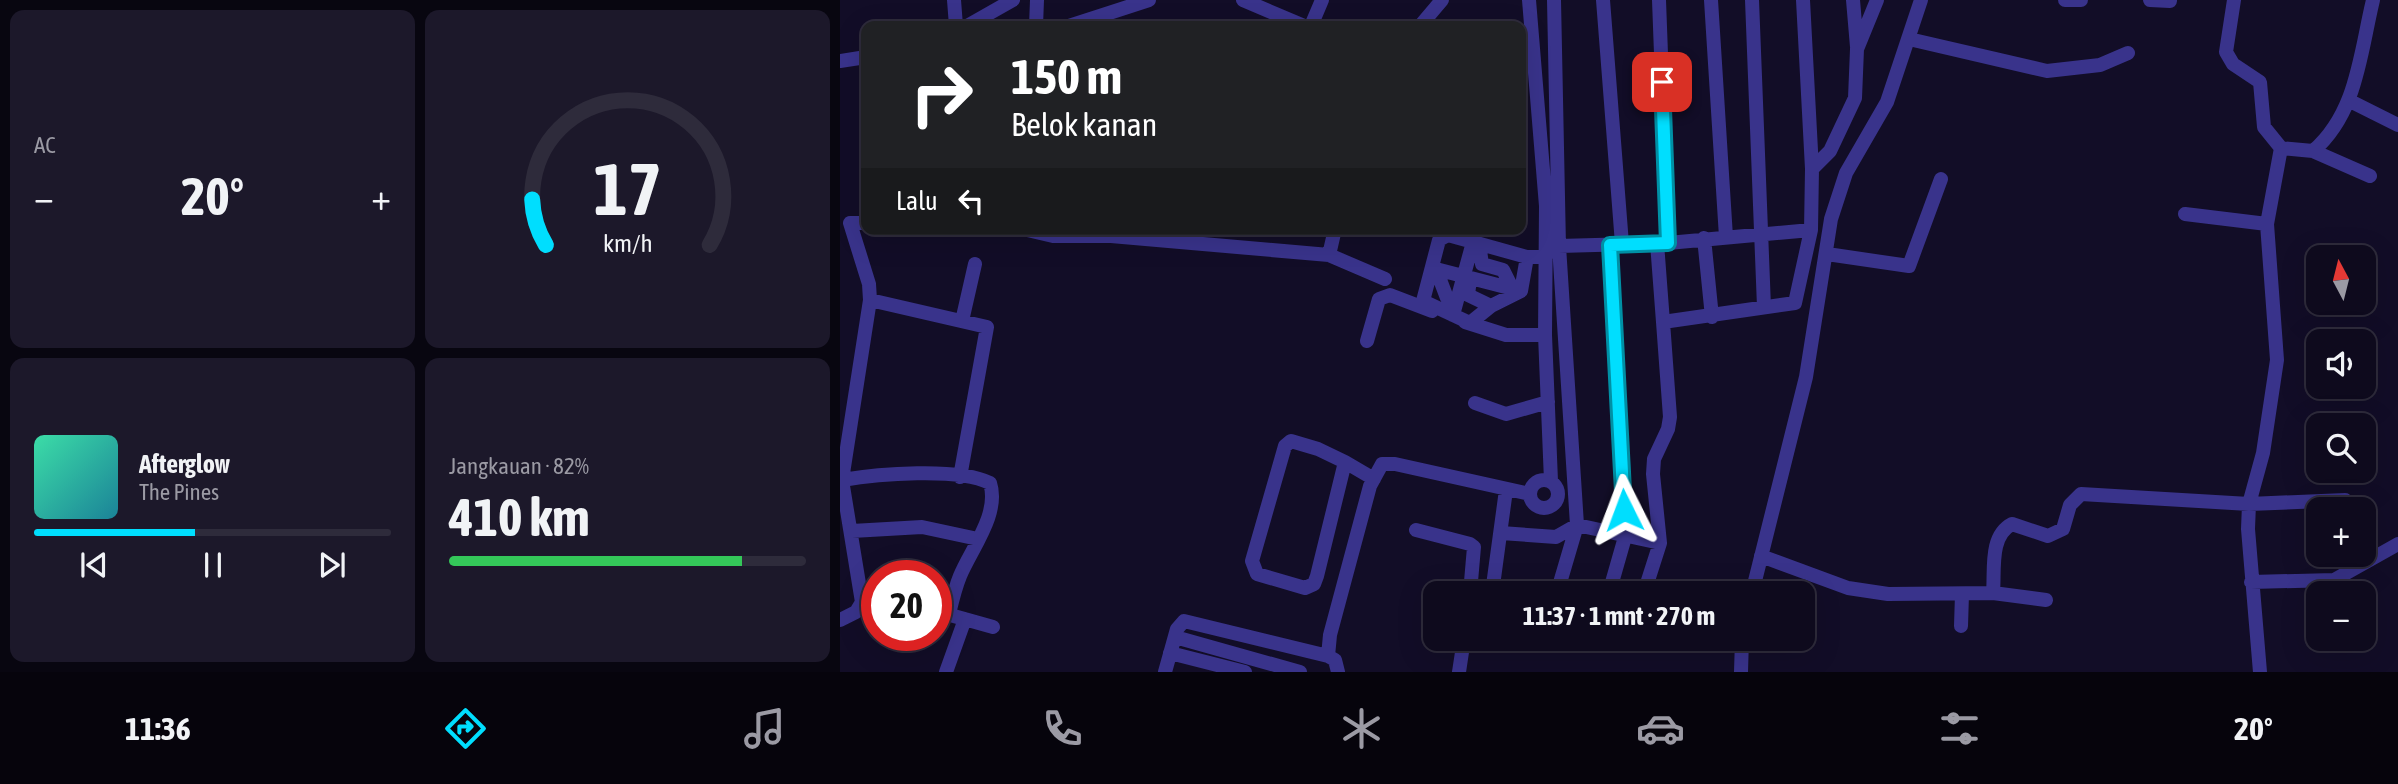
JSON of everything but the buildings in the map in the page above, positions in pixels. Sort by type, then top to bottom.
[{"type":"street","points":[[954,0],[956,21]]},
{"type":"street","points":[[976,21],[1013,0]]},
{"type":"street","points":[[1036,21],[1037,0]]},
{"type":"street","points":[[1084,21],[1149,0]]},
{"type":"street","points":[[1243,0],[1292,21]]},
{"type":"street","points":[[1313,21],[1322,0]]},
{"type":"street","points":[[1424,21],[1442,0]]},
{"type":"street","points":[[1529,0],[1546,206],[1545,335],[1551,481],[1559,491],[1552,506],[1539,508],[1530,494]]},
{"type":"street","points":[[1554,0],[1559,246],[1577,525],[1561,581]]},
{"type":"street","points":[[1603,0],[1616,245],[1625,537],[1612,581]]},
{"type":"street","points":[[1648,581],[1661,543],[1653,474],[1658,445],[1668,429],[1670,417],[1664,322],[1659,0]]},
{"type":"street","points":[[1711,0],[1726,237]]},
{"type":"street","points":[[1752,0],[1764,307]]},
{"type":"street","points":[[1664,322],[1795,303],[1811,230],[1812,169],[1803,0]]},
{"type":"street","points":[[1812,169],[1830,151],[1855,98],[1857,48],[1853,0]]},
{"type":"street","points":[[1857,48],[1877,0]]},
{"type":"street","points":[[1755,581],[1806,377],[1831,219],[1846,173],[1887,102],[1921,0]]},
{"type":"street","points":[[2065,0],[2081,0]]},
{"type":"street","points":[[2150,0],[2170,1]]},
{"type":"street","points":[[2234,0],[2226,52],[2233,64],[2260,82],[2263,127],[2281,148],[2313,151],[2370,176]]},
{"type":"street","points":[[2313,151],[2330,136],[2350,101],[2373,0]]},
{"type":"street","points":[[1909,39],[2046,71],[2100,65],[2128,53]]},
{"type":"street","points":[[840,61],[861,58]]},
{"type":"street","points":[[2350,101],[2398,125]]},
{"type":"street","points":[[2260,672],[2251,582],[2249,505],[2263,453],[2277,360],[2267,224],[2281,148]]},
{"type":"street","points":[[1827,254],[1909,266],[1941,179]]},
{"type":"street","points":[[2185,214],[2267,224]]},
{"type":"street","points":[[840,620],[861,606],[852,531],[844,504],[842,480],[870,300],[869,284],[845,221]]},
{"type":"street","points":[[1559,246],[1662,243],[1811,230]]},
{"type":"street","points":[[1049,235],[1111,236],[1329,255],[1385,279]]},
{"type":"street","points":[[1224,245],[1225,235]]},
{"type":"street","points":[[1329,255],[1334,235]]},
{"type":"street","points":[[1491,306],[1459,307],[1423,301],[1439,240],[1448,235],[1527,257],[1546,257]]},
{"type":"street","points":[[1704,238],[1712,317]]},
{"type":"street","points":[[1459,307],[1476,243]]},
{"type":"street","points":[[1476,243],[1482,264],[1503,270],[1516,289]]},
{"type":"street","points":[[1431,274],[1438,277],[1447,298],[1459,307],[1470,323],[1516,289],[1527,257]]},
{"type":"street","points":[[961,321],[975,264]]},
{"type":"street","points":[[1431,274],[1467,276],[1516,289]]},
{"type":"street","points":[[1367,341],[1379,299],[1390,295],[1499,334],[1545,335]]},
{"type":"street","points":[[870,300],[985,324],[988,332],[961,477]]},
{"type":"street","points":[[1475,403],[1506,414],[1548,402]]},
{"type":"street","points":[[1345,462],[1314,584],[1305,588],[1257,574],[1252,561],[1285,446],[1298,441],[1345,462],[1374,479]]},
{"type":"street","points":[[1328,656],[1342,586],[1378,468],[1387,462],[1506,491],[1530,494]]},
{"type":"street","points":[[842,480],[884,473],[961,477],[985,481],[991,486],[989,514],[952,591]]},
{"type":"street","points":[[1530,494],[1537,482],[1551,481]]},
{"type":"street","points":[[1493,581],[1506,491]]},
{"type":"street","points":[[1993,593],[1997,541],[2003,529],[2012,524],[2048,536],[2053,534],[2063,528],[2070,505],[2081,494],[2249,505],[2306,502]]},
{"type":"street","points":[[1501,533],[1556,537],[1577,525],[1661,543]]},
{"type":"street","points":[[852,531],[922,527],[978,539]]},
{"type":"street","points":[[1416,530],[1474,547],[1471,581]]},
{"type":"street","points":[[2251,582],[2334,579],[2398,544]]},
{"type":"street","points":[[1761,556],[1848,588],[1888,594],[1993,593],[2046,600]]},
{"type":"street","points":[[2351,567],[2351,571]]},
{"type":"street","points":[[1961,626],[1962,594]]},
{"type":"street","points":[[952,615],[993,627]]},
{"type":"street","points":[[946,672],[965,619]]},
{"type":"street","points":[[1165,672],[1175,637],[1184,621],[1328,656],[1335,660],[1338,672]]},
{"type":"street","points":[[1175,637],[1300,672]]},
{"type":"street","points":[[1459,672],[1462,651]]},
{"type":"street","points":[[1741,672],[1742,651]]},
{"type":"street","points":[[1170,653],[1245,672]]},
{"type":"route","points":[[1624,510],[1610,245],[1668,243],[1662,82]]}]
